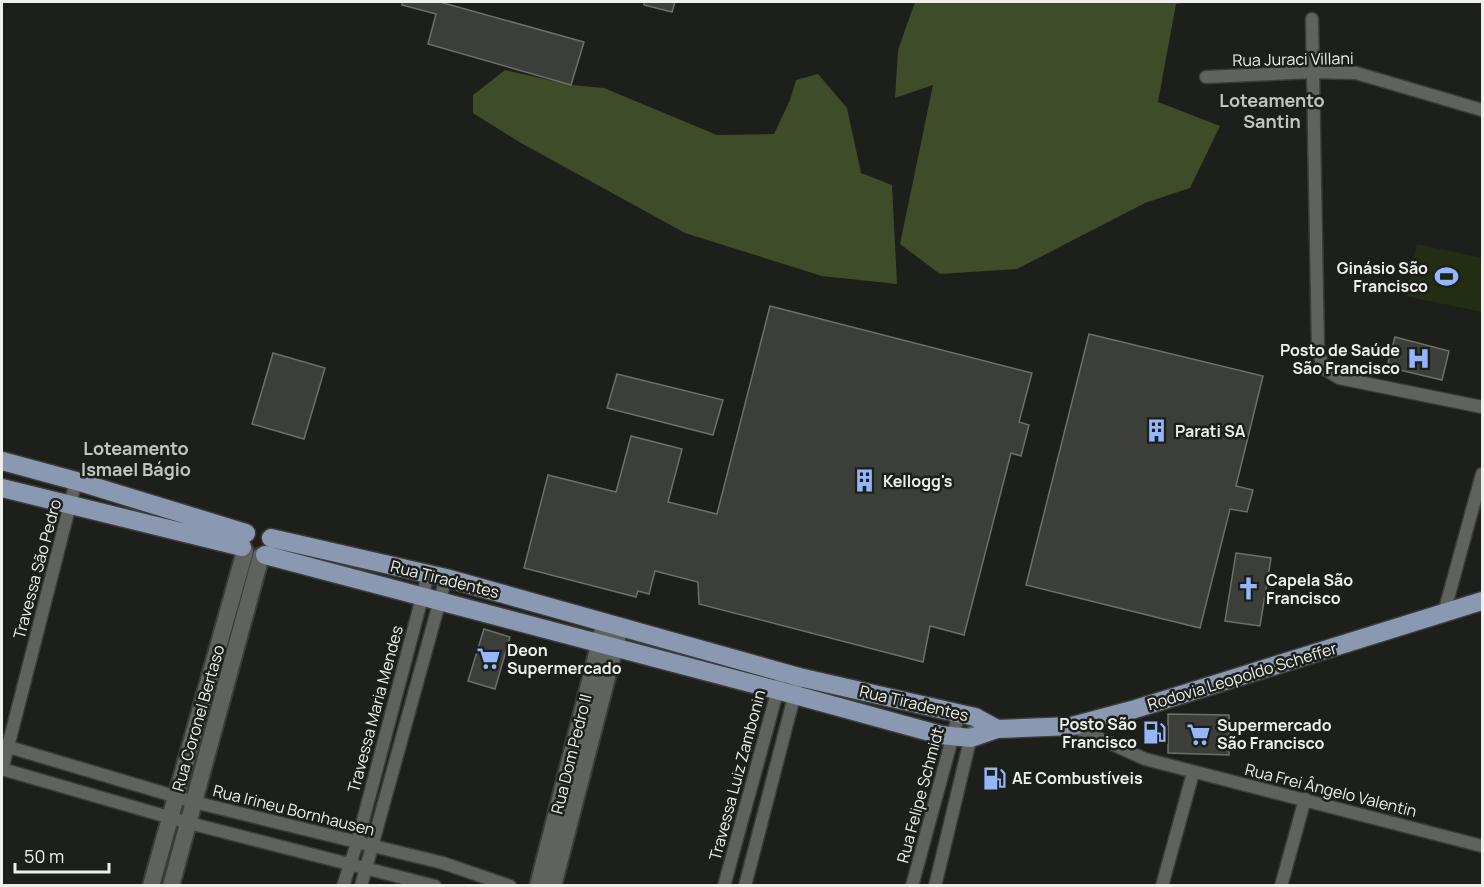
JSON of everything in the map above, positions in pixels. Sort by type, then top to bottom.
[{"type":"main road","name":"Rua Tiradentes","points":[[2,461],[76,481],[255,547],[446,578],[613,624],[962,738],[997,729]]},
{"type":"main road","name":"Rua Tiradentes","points":[[2,488],[255,547],[422,596],[777,691],[793,681],[967,715],[997,729]]},
{"type":"main road","name":"Rodovia Leopoldo Scheffer","points":[[997,729],[1072,726],[1132,710],[1482,601]]},
{"type":"street","points":[[1312,19],[1318,349],[1323,368],[1339,378],[1482,407]]},
{"type":"street","name":"Rua Juraci Villani","points":[[1206,77],[1313,72],[1356,73],[1482,110]]},
{"type":"street","points":[[1444,613],[1482,474]]},
{"type":"street","name":"Travessa São Pedro","points":[[2,769],[4,746],[76,481]]},
{"type":"street","name":"Rua Coronel Bertaso","points":[[151,885],[210,675],[255,547]]},
{"type":"street","name":"Rua Coronel Bertaso","points":[[171,885],[227,679],[255,547]]},
{"type":"street","name":"Travessa Maria Mendes","points":[[343,885],[357,843],[428,575]]},
{"type":"street","name":"Travessa Maria Mendes","points":[[361,885],[446,578]]},
{"type":"street","name":"Rua Dom Pedro II","points":[[538,885],[613,624]]},
{"type":"street","name":"Rua Dom Pedro II","points":[[553,885],[607,646]]},
{"type":"street","points":[[403,668],[420,670]]},
{"type":"street","points":[[210,675],[227,679]]},
{"type":"street","points":[[745,885],[771,783],[793,681]]},
{"type":"street","name":"Travessa Luiz Zambonin","points":[[724,885],[777,691]]},
{"type":"street","name":"Rua Felipe Schmidt","points":[[935,885],[967,715]]},
{"type":"street","name":"Rua Felipe Schmidt","points":[[912,885],[962,738],[967,715]]},
{"type":"street","name":"Rua Frei Ângelo Valentin","points":[[1072,726],[1128,753],[1193,773],[1305,799],[1482,846]]},
{"type":"street","name":"Rua Irineu Bornhausen","points":[[4,746],[194,802],[443,863],[510,885]]},
{"type":"street","points":[[2,769],[189,823],[436,885],[443,863]]},
{"type":"street","points":[[1162,885],[1193,773]]},
{"type":"street","points":[[99,797],[104,776]]},
{"type":"street","points":[[753,778],[771,783]]},
{"type":"street","points":[[1281,885],[1305,799]]},
{"type":"green space","points":[[915,2],[1189,2],[1176,4],[1158,102],[1220,126],[1190,188],[1145,203],[1017,269],[940,274],[900,244],[933,85],[895,98],[898,50]]},
{"type":"green space","points":[[505,70],[571,85],[604,88],[717,135],[774,134],[790,100],[796,80],[818,74],[847,108],[861,173],[892,185],[897,284],[822,276],[685,233],[521,143],[473,113],[473,95]]},
{"type":"green space","name":"Ginásio São Francisco","points":[[1417,244],[1482,258],[1482,312],[1405,296]]},
{"type":"building","points":[[402,2],[440,2],[584,42],[571,85],[428,44],[436,14],[402,5]]},
{"type":"building","points":[[644,2],[675,2],[672,12],[644,5]]},
{"type":"building","name":"Kellogg's","points":[[770,306],[1032,373],[1019,422],[1029,425],[1021,456],[1011,453],[964,635],[930,626],[923,662],[699,604],[698,582],[655,571],[649,594],[638,591],[636,597],[524,568],[548,475],[616,492],[631,436],[682,449],[668,502],[717,514]]},
{"type":"building","name":"Parati SA","points":[[1089,334],[1263,376],[1236,486],[1253,490],[1247,512],[1230,509],[1200,628],[1026,585]]},
{"type":"building","name":"Posto de Saúde São Francisco","points":[[1395,337],[1449,351],[1442,380],[1387,367]]},
{"type":"building","points":[[273,353],[325,368],[304,439],[252,424]]},
{"type":"building","points":[[617,374],[723,400],[713,435],[607,408]]},
{"type":"building","name":"Capela São Francisco","points":[[1236,553],[1271,558],[1260,626],[1225,621]]},
{"type":"building","name":"Deon Supermercado","points":[[484,629],[510,637],[495,689],[468,681]]},
{"type":"building","name":"Supermercado São Francisco","points":[[1168,714],[1229,715],[1229,755],[1168,753]]},
{"type":"place","name":"Ginásio São Francisco","points":[[1446,277]]},
{"type":"place","name":"Posto de Saúde São Francisco","points":[[1418,359]]},
{"type":"place","name":"Parati SA","points":[[1157,431]]},
{"type":"place","name":"Kellogg's","points":[[865,481]]},
{"type":"place","name":"Capela São Francisco","points":[[1248,589]]},
{"type":"place","name":"Deon Supermercado","points":[[489,659]]},
{"type":"place","name":"Posto São Francisco","points":[[1155,733]]},
{"type":"place","name":"Supermercado São Francisco","points":[[1199,734]]},
{"type":"place","name":"AE Combustíveis","points":[[994,778]]},
{"type":"district","name":"Loteamento Santin","points":[[1272,110]]},
{"type":"district","name":"Loteamento Ismael Bágio","points":[[136,458]]}]
